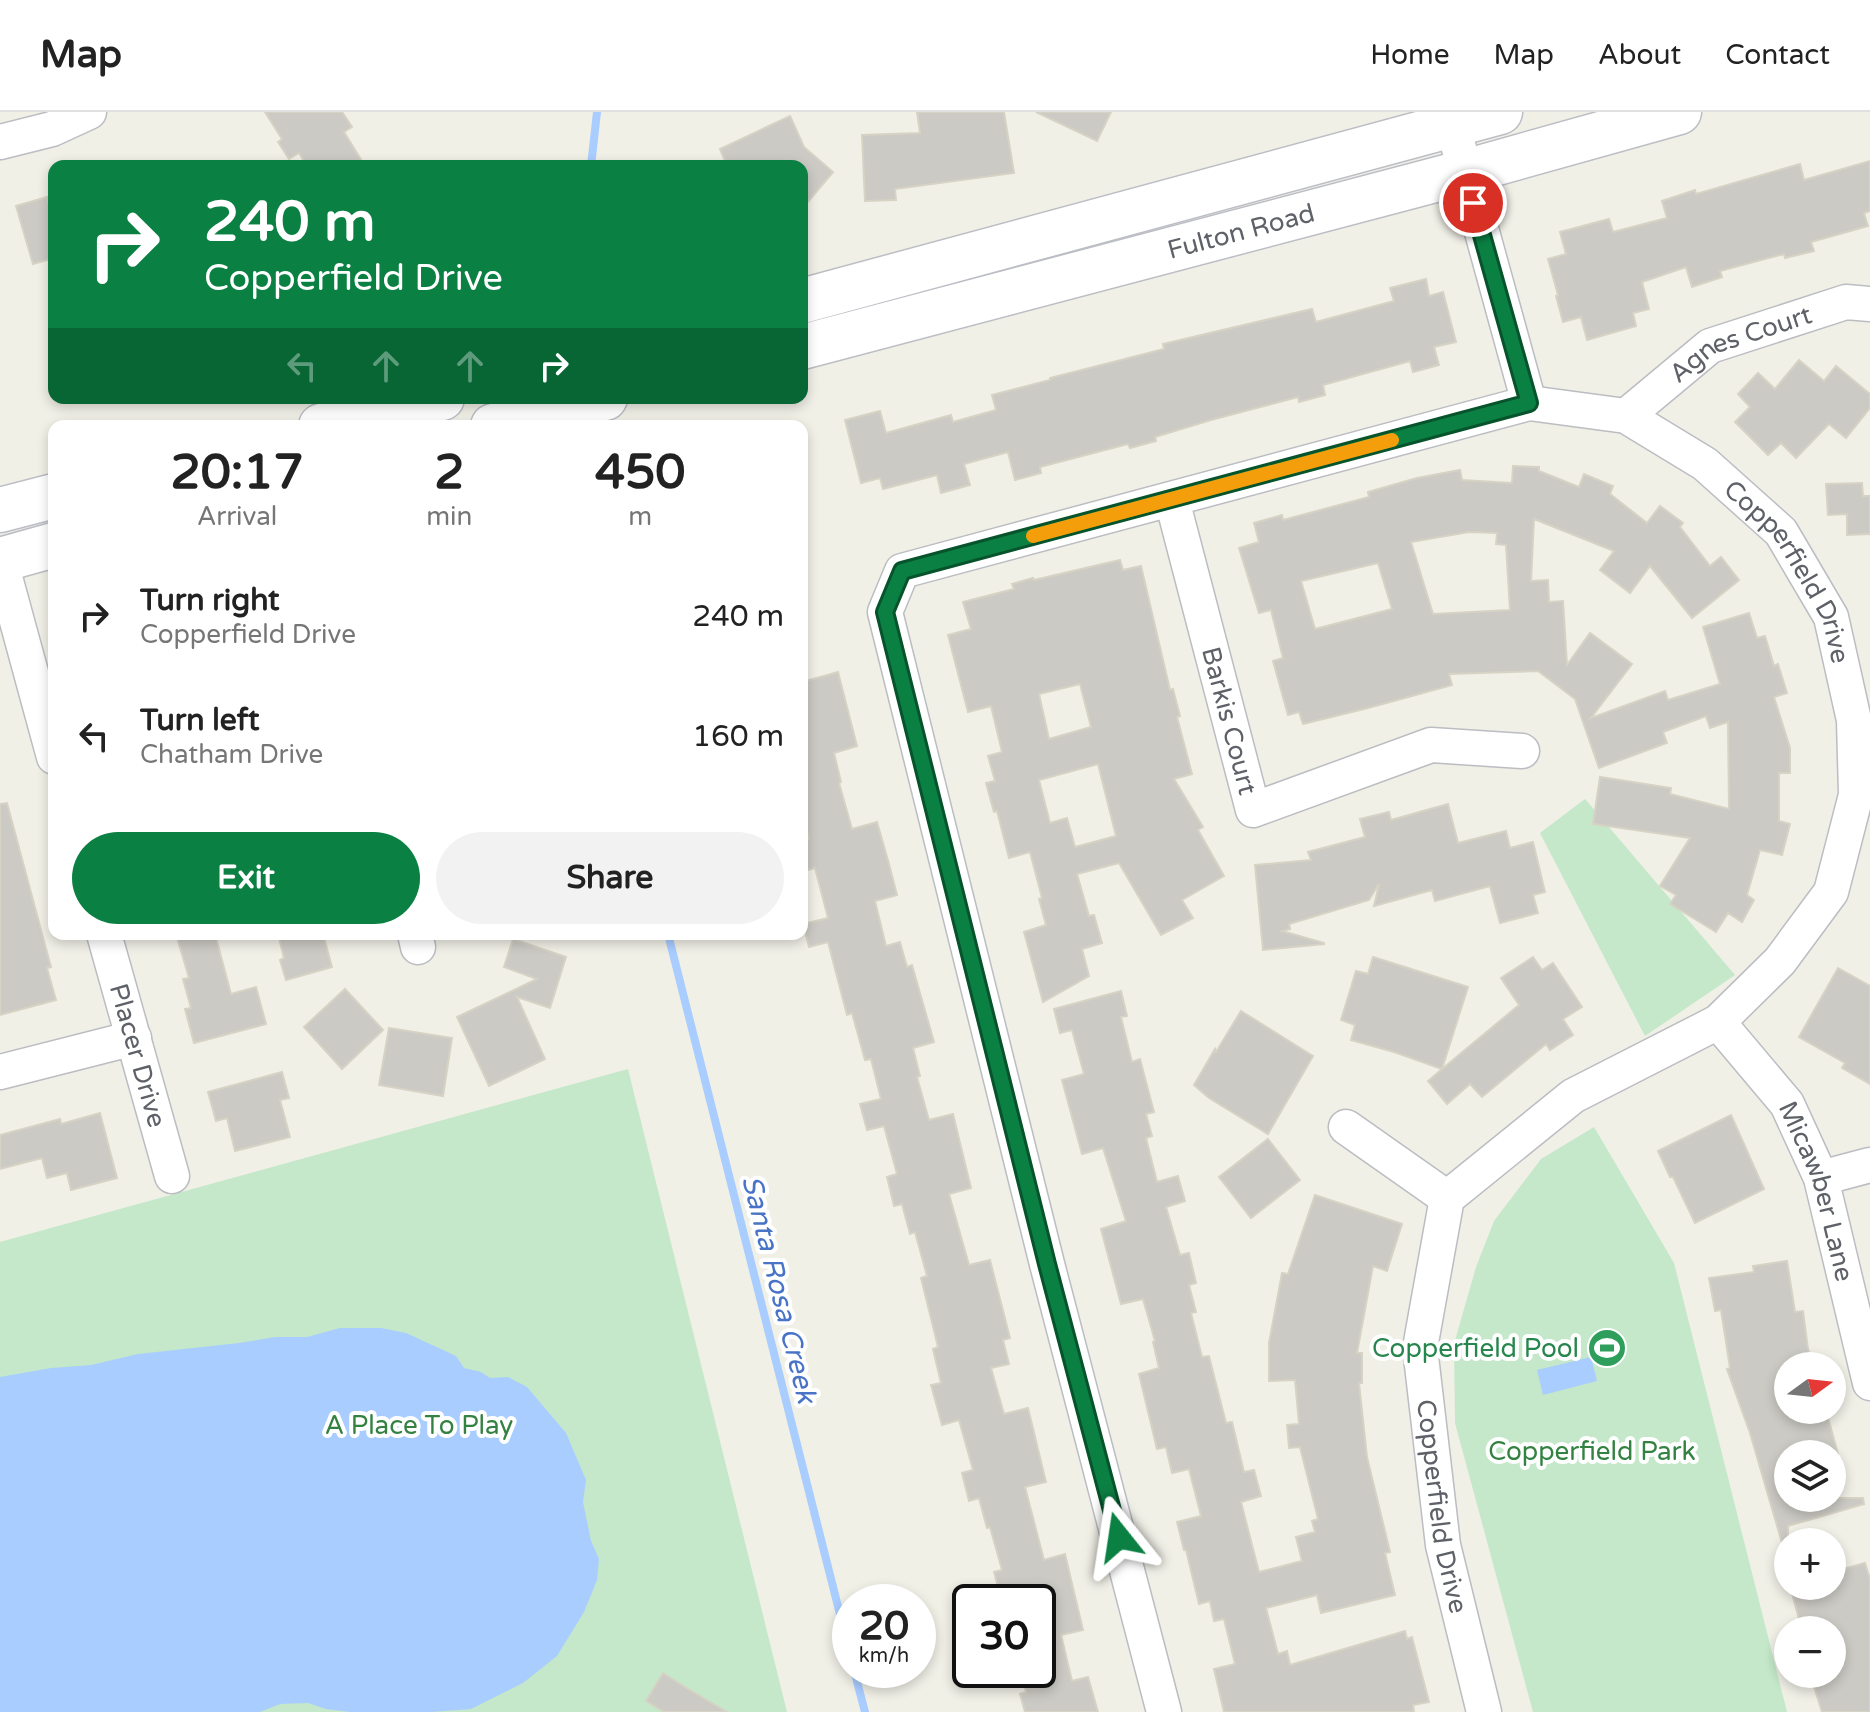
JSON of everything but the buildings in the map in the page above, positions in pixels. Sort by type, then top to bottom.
[{"type":"main road","name":"Fulton Road","points":[[808,299],[1451,118],[1500,112]]},
{"type":"main road","name":"Fulton Road","points":[[808,345],[1465,172],[1679,112]]},
{"type":"main road","points":[[347,420],[416,404]]},
{"type":"main road","points":[[517,420],[581,404]]},
{"type":"main road","points":[[0,510],[48,498]]},
{"type":"main road","points":[[0,559],[48,547]]},
{"type":"street","points":[[0,142],[52,129],[89,112]]},
{"type":"street","points":[[1451,118],[1529,403]]},
{"type":"street","name":"Agnes Court","points":[[1626,416],[1710,346],[1846,302],[1870,304]]},
{"type":"street","name":"Copperfield Drive","points":[[1164,1712],[1047,1264],[885,612],[902,571],[1529,403],[1626,416],[1705,464],[1781,532],[1831,617],[1862,718],[1856,795],[1831,892],[1780,961],[1718,1022],[1573,1096],[1447,1198],[1420,1348],[1443,1545],[1484,1712]]},
{"type":"street","name":"Barkis Court","points":[[1172,500],[1253,810],[1431,745],[1522,751]]},
{"type":"street","points":[[0,559],[48,735]]},
{"type":"street","name":"Placer Drive","points":[[106,940],[172,1176]]},
{"type":"street","name":"Micawber Lane","points":[[1718,1022],[1787,1104],[1821,1178],[1870,1383]]},
{"type":"street","points":[[0,1072],[134,1038]]},
{"type":"street","points":[[1346,1127],[1447,1198]]},
{"type":"street","points":[[1821,1178],[1870,1165]]},
{"type":"green space","points":[[1585,799],[1735,975],[1645,1036],[1540,833]]},
{"type":"green space","name":"A Place To Play","points":[[628,1069],[787,1712],[0,1712],[0,1242]]},
{"type":"green space","name":"Copperfield Park","points":[[1594,1127],[1674,1263],[1774,1660],[1774,1688],[1781,1688],[1787,1712],[1533,1712],[1455,1423],[1454,1344],[1476,1267],[1494,1221],[1541,1159]]},
{"type":"water","points":[[340,1328],[381,1328],[406,1333],[456,1356],[464,1368],[490,1378],[508,1377],[527,1387],[566,1433],[586,1480],[583,1502],[591,1541],[599,1559],[597,1580],[584,1612],[557,1656],[523,1683],[471,1709],[350,1712],[308,1703],[280,1704],[260,1712],[0,1712],[0,1377],[91,1365],[138,1354],[275,1337],[307,1337]]},
{"type":"water","points":[[1591,1357],[1597,1381],[1543,1395],[1537,1370]]},
{"type":"waterway","name":"Santa Rosa Creek","points":[[592,160],[597,112]]},
{"type":"waterway","name":"Santa Rosa Creek","points":[[670,940],[832,1584]]},
{"type":"waterway","name":"Santa Rosa Creek","points":[[859,1688],[865,1712]]},
{"type":"slow traffic","points":[[1033,536],[1392,440]]},
{"type":"place","name":"Copperfield Pool","points":[[1607,1348]]},
{"type":"route","points":[[1119,1537],[1047,1264],[885,612],[902,571],[1529,403],[1473,203]]}]
